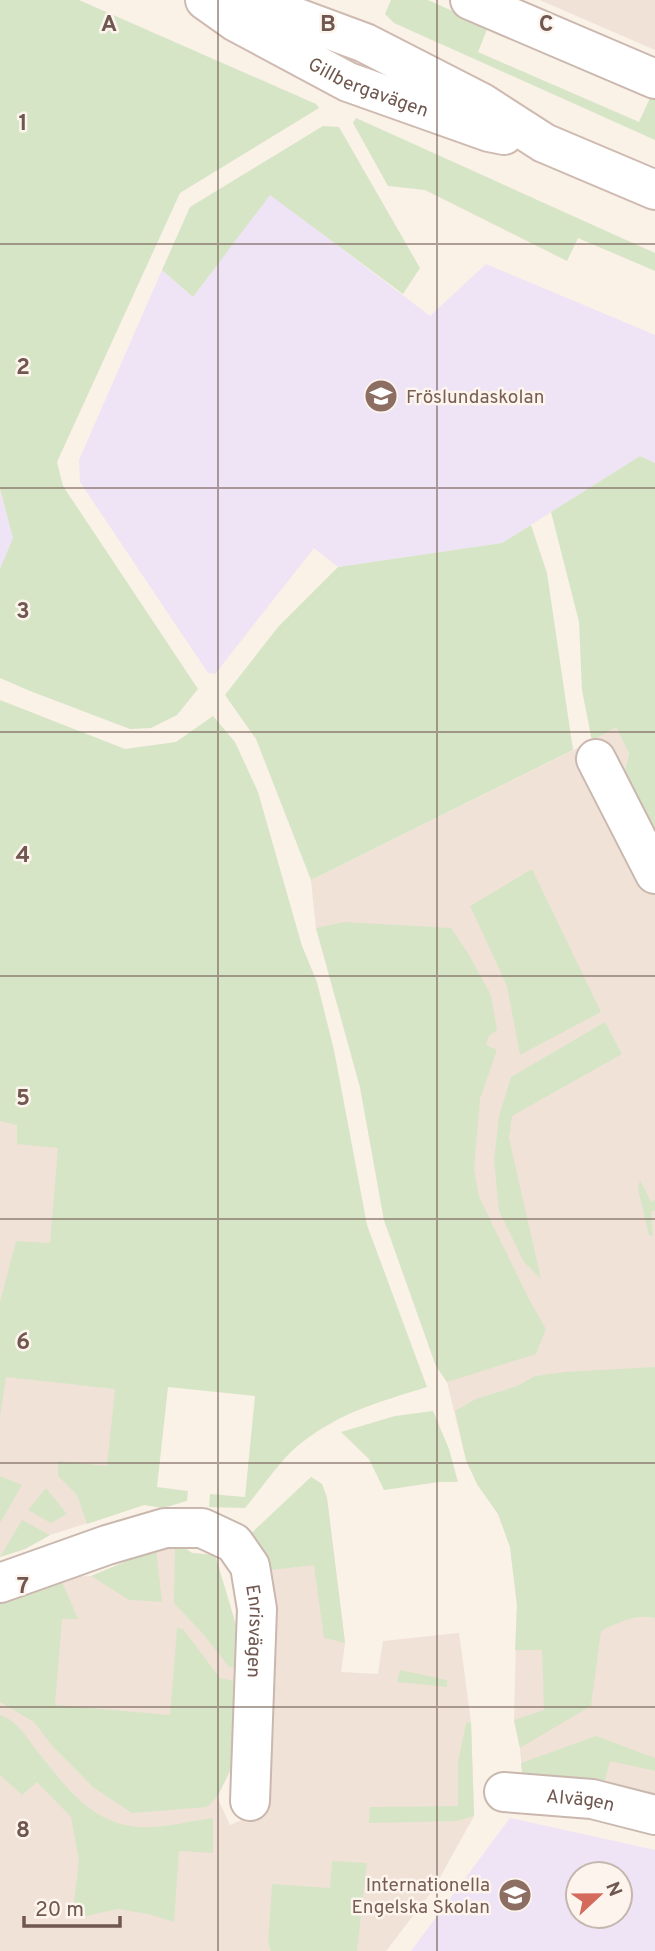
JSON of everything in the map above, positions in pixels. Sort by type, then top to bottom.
[{"type":"street","name":"Gillbergavägen","points":[[205,0],[236,22],[348,82],[489,132],[544,143]]},
{"type":"street","name":"Gillbergavägen","points":[[249,0],[365,43],[482,103],[544,143],[655,190]]},
{"type":"street","points":[[470,0],[655,79]]},
{"type":"street","points":[[596,759],[655,874]]},
{"type":"street","name":"Enrisvägen","points":[[0,1583],[107,1545],[165,1528],[202,1528],[234,1543],[250,1566],[257,1609],[250,1801]]},
{"type":"street","name":"Alvägen","points":[[504,1792],[592,1798],[655,1815]]},
{"type":"shaded area","points":[[540,0],[655,0],[655,50]]},
{"type":"shaded area","name":"Fröslundaskolan","points":[[270,194],[430,316],[486,264],[655,335],[655,463],[640,456],[502,543],[338,567],[314,548],[215,674],[208,673],[80,482],[79,460],[162,270],[193,297]]},
{"type":"shaded area","points":[[0,489],[14,541],[0,573]]},
{"type":"shaded area","points":[[616,726],[629,752],[621,785],[655,850],[655,1796],[523,1781],[514,1720],[517,1605],[510,1547],[498,1514],[477,1484],[466,1460],[447,1382],[436,1366],[384,1220],[360,1087],[316,928],[311,880],[592,741]]},
{"type":"shaded area","points":[[0,1084],[64,1119],[130,1355],[144,1505],[50,1535],[25,1549],[0,1557]]},
{"type":"shaded area","points":[[311,1477],[322,1484],[327,1498],[345,1643],[341,1672],[378,1674],[383,1641],[459,1633],[471,1722],[474,1816],[433,1890],[386,1951],[0,1951],[0,1602],[60,1577],[91,1576],[175,1541],[192,1553],[215,1555],[236,1625],[242,1670],[232,1768],[217,1797],[230,1825],[256,1814],[263,1571]]},
{"type":"shaded area","name":"Internationella Engelska Skolan","points":[[510,1818],[655,1850],[655,1951],[411,1951]]},
{"type":"green space","points":[[0,0],[79,0],[316,104],[319,108],[180,193],[57,462],[63,486],[198,689],[177,715],[151,728],[130,729],[0,678],[0,569],[13,538],[0,489]]},
{"type":"green space","points":[[391,0],[428,0],[488,27],[478,52],[639,122],[650,98],[655,100],[655,140],[394,23],[385,14]]},
{"type":"green space","points":[[356,118],[655,253],[655,271],[578,238],[567,261],[425,190],[388,186],[353,123]]},
{"type":"green space","points":[[323,126],[339,127],[420,268],[403,294],[270,195],[193,297],[162,270],[190,207]]},
{"type":"green space","points":[[640,456],[655,463],[655,850],[621,785],[629,753],[616,727],[592,741],[582,690],[579,622],[551,512]]},
{"type":"green space","points":[[531,525],[547,573],[573,750],[311,880],[256,739],[225,695],[278,627],[338,567],[502,543]]},
{"type":"green space","points":[[0,700],[125,749],[176,742],[213,716],[235,742],[258,792],[302,946],[317,982],[334,1050],[367,1225],[427,1387],[357,1410],[325,1426],[288,1455],[245,1508],[209,1507],[210,1494],[245,1497],[255,1396],[168,1387],[157,1487],[188,1491],[187,1501],[163,1508],[144,1505],[87,1524],[77,1495],[58,1476],[58,1461],[107,1466],[115,1389],[6,1377],[0,1416],[0,1302],[16,1241],[50,1243],[58,1148],[17,1144],[17,1125],[0,1121]]},
{"type":"green space","points":[[532,869],[601,1012],[520,1055],[507,986],[470,906]]},
{"type":"green space","points":[[344,922],[451,928],[491,995],[497,1030],[489,1036],[486,1045],[497,1050],[480,1099],[474,1169],[479,1197],[546,1329],[536,1354],[447,1382],[436,1366],[384,1220],[360,1087],[316,928]]},
{"type":"green space","points":[[605,1022],[622,1054],[512,1116],[509,1138],[541,1279],[524,1262],[499,1211],[494,1161],[499,1116],[511,1077]]},
{"type":"green space","points":[[640,1180],[651,1202],[655,1200],[655,1211],[651,1211],[653,1236],[649,1235],[638,1189]]},
{"type":"green space","points":[[655,1367],[655,1618],[634,1618],[601,1631],[591,1706],[520,1748],[514,1720],[544,1710],[542,1650],[515,1650],[517,1605],[510,1547],[498,1514],[477,1484],[466,1460],[455,1411],[476,1399],[517,1386],[535,1376]]},
{"type":"green space","points":[[433,1411],[449,1449],[458,1482],[384,1490],[369,1459],[341,1432],[395,1416]]},
{"type":"green space","points":[[0,1476],[22,1485],[0,1523]]},
{"type":"green space","points":[[311,1477],[322,1484],[327,1498],[345,1643],[324,1638],[314,1565],[263,1571],[244,1540]]},
{"type":"green space","points":[[46,1488],[67,1514],[51,1523],[28,1510]]},
{"type":"green space","points":[[22,1520],[50,1535],[25,1549],[0,1557]]},
{"type":"green space","points":[[175,1541],[192,1553],[215,1555],[236,1625],[242,1670],[229,1667],[174,1603]]},
{"type":"green space","points":[[156,1549],[162,1602],[129,1600],[91,1576]]},
{"type":"green space","points":[[60,1577],[78,1619],[62,1619],[55,1705],[170,1715],[177,1628],[183,1629],[220,1678],[243,1683],[240,1750],[217,1797],[207,1807],[132,1813],[94,1788],[53,1747],[34,1722],[0,1702],[0,1602]]},
{"type":"green space","points":[[400,1670],[447,1680],[447,1687],[397,1682]]},
{"type":"green space","points":[[0,1715],[21,1730],[58,1778],[80,1801],[106,1818],[121,1824],[146,1827],[213,1818],[213,1853],[179,1851],[174,1922],[118,1909],[72,1919],[79,1860],[71,1817],[37,1782],[22,1795],[0,1775]]},
{"type":"green space","points":[[471,1722],[474,1816],[457,1821],[369,1823],[370,1807],[458,1806],[458,1762],[466,1723]]},
{"type":"green space","points":[[596,1736],[655,1758],[655,1771],[610,1761],[604,1784],[523,1781],[521,1763]]},
{"type":"green space","points":[[332,1861],[367,1863],[357,1951],[271,1951],[268,1943],[272,1884],[330,1888]]},
{"type":"place","name":"Fröslundaskolan","points":[[381,396]]},
{"type":"place","name":"Internationella Engelska Skolan","points":[[515,1895]]}]
